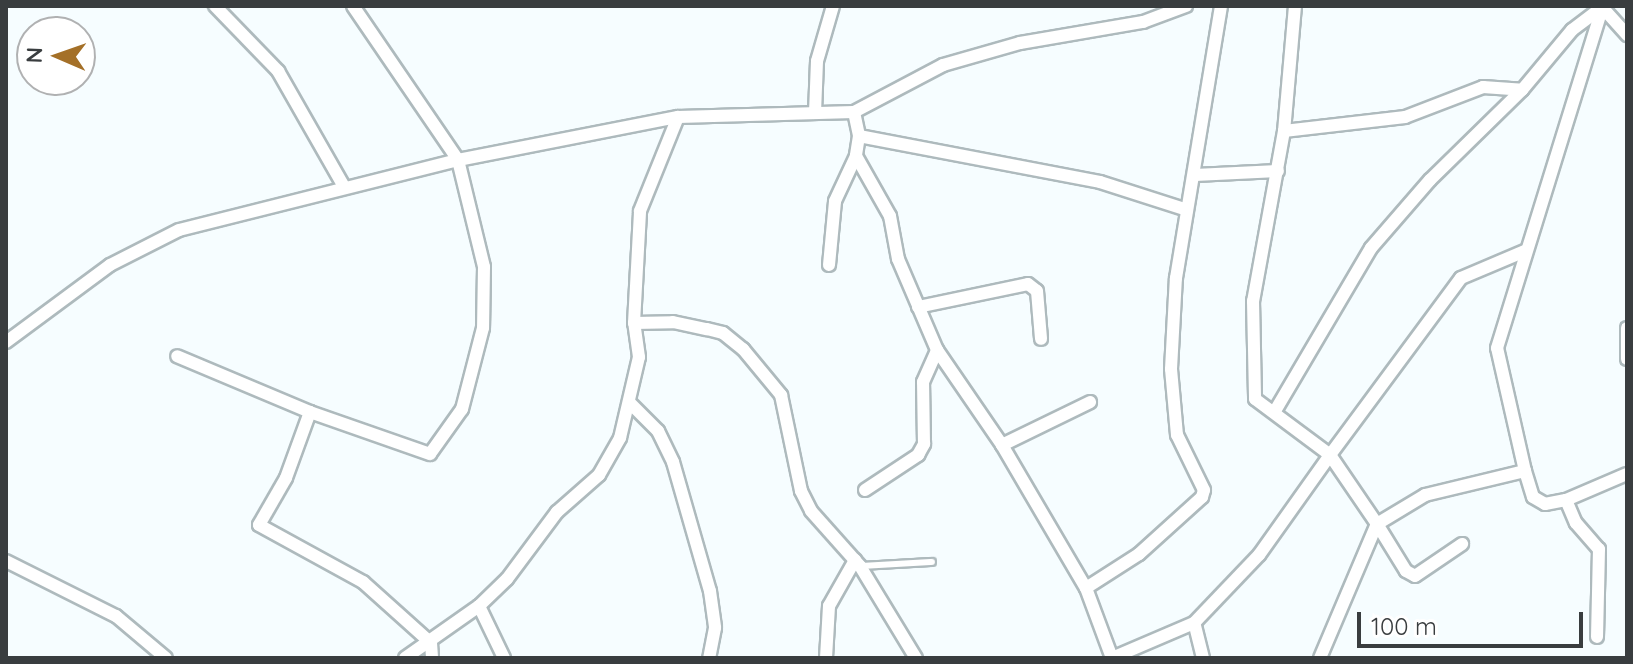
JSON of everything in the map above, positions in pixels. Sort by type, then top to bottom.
[{"type":"street","points":[[215,6],[278,71],[343,185]]},
{"type":"street","points":[[177,356],[419,454],[430,454],[452,428],[478,356],[484,267],[458,160],[353,6]]},
{"type":"street","points":[[815,113],[817,61],[833,6]]},
{"type":"street","points":[[9,333],[110,265],[179,230],[343,185],[678,117],[854,112],[943,65],[1020,43],[1186,6]]},
{"type":"street","points":[[1086,588],[1139,554],[1202,497],[1204,490],[1177,435],[1171,410],[1176,278],[1221,6]]},
{"type":"street","points":[[1295,6],[1284,131],[1259,250],[1251,326],[1251,389],[1255,399],[1330,455],[1406,571],[1415,576],[1462,544]]},
{"type":"street","points":[[1603,7],[1627,35]]},
{"type":"street","points":[[1275,411],[1371,248],[1522,90],[1572,30],[1603,7]]},
{"type":"street","points":[[1603,7],[1497,348],[1533,497],[1545,504],[1566,500],[1627,474]]},
{"type":"street","points":[[1284,131],[1405,117],[1483,87],[1522,90]]},
{"type":"street","points":[[829,265],[835,201],[856,156],[859,136],[854,112]]},
{"type":"street","points":[[405,658],[431,643],[479,606],[537,545],[557,512],[599,475],[620,438],[639,357],[634,323],[640,211],[678,117]]},
{"type":"street","points":[[859,136],[1100,182],[1187,210]]},
{"type":"street","points":[[856,156],[890,216],[898,259],[937,350],[1002,445],[1086,588],[1112,658],[1194,623],[1259,555],[1461,278],[1525,251]]},
{"type":"street","points":[[1195,175],[1278,171]]},
{"type":"street","points":[[918,307],[1028,284],[1037,291],[1041,339]]},
{"type":"street","points":[[634,323],[673,322],[707,329],[723,333],[743,349],[781,395],[801,491],[811,511],[857,563],[916,658]]},
{"type":"street","points":[[1627,328],[1627,359]]},
{"type":"street","points":[[865,490],[918,455],[924,444],[923,382],[937,350]]},
{"type":"street","points":[[629,402],[658,431],[673,462],[710,591],[715,628],[709,658]]},
{"type":"street","points":[[1002,445],[1090,402]]},
{"type":"street","points":[[310,412],[286,478],[259,525],[363,582],[431,643],[432,658]]},
{"type":"street","points":[[1320,658],[1377,524],[1425,495],[1525,471]]},
{"type":"street","points":[[1566,500],[1576,523],[1599,549],[1597,637]]},
{"type":"street","points":[[6,561],[116,616],[166,658]]},
{"type":"street","points":[[826,658],[829,606],[857,563]]},
{"type":"street","points":[[479,606],[504,658]]},
{"type":"street","points":[[1194,623],[1203,658]]},
{"type":"lane","points":[[857,563],[932,562]]}]
